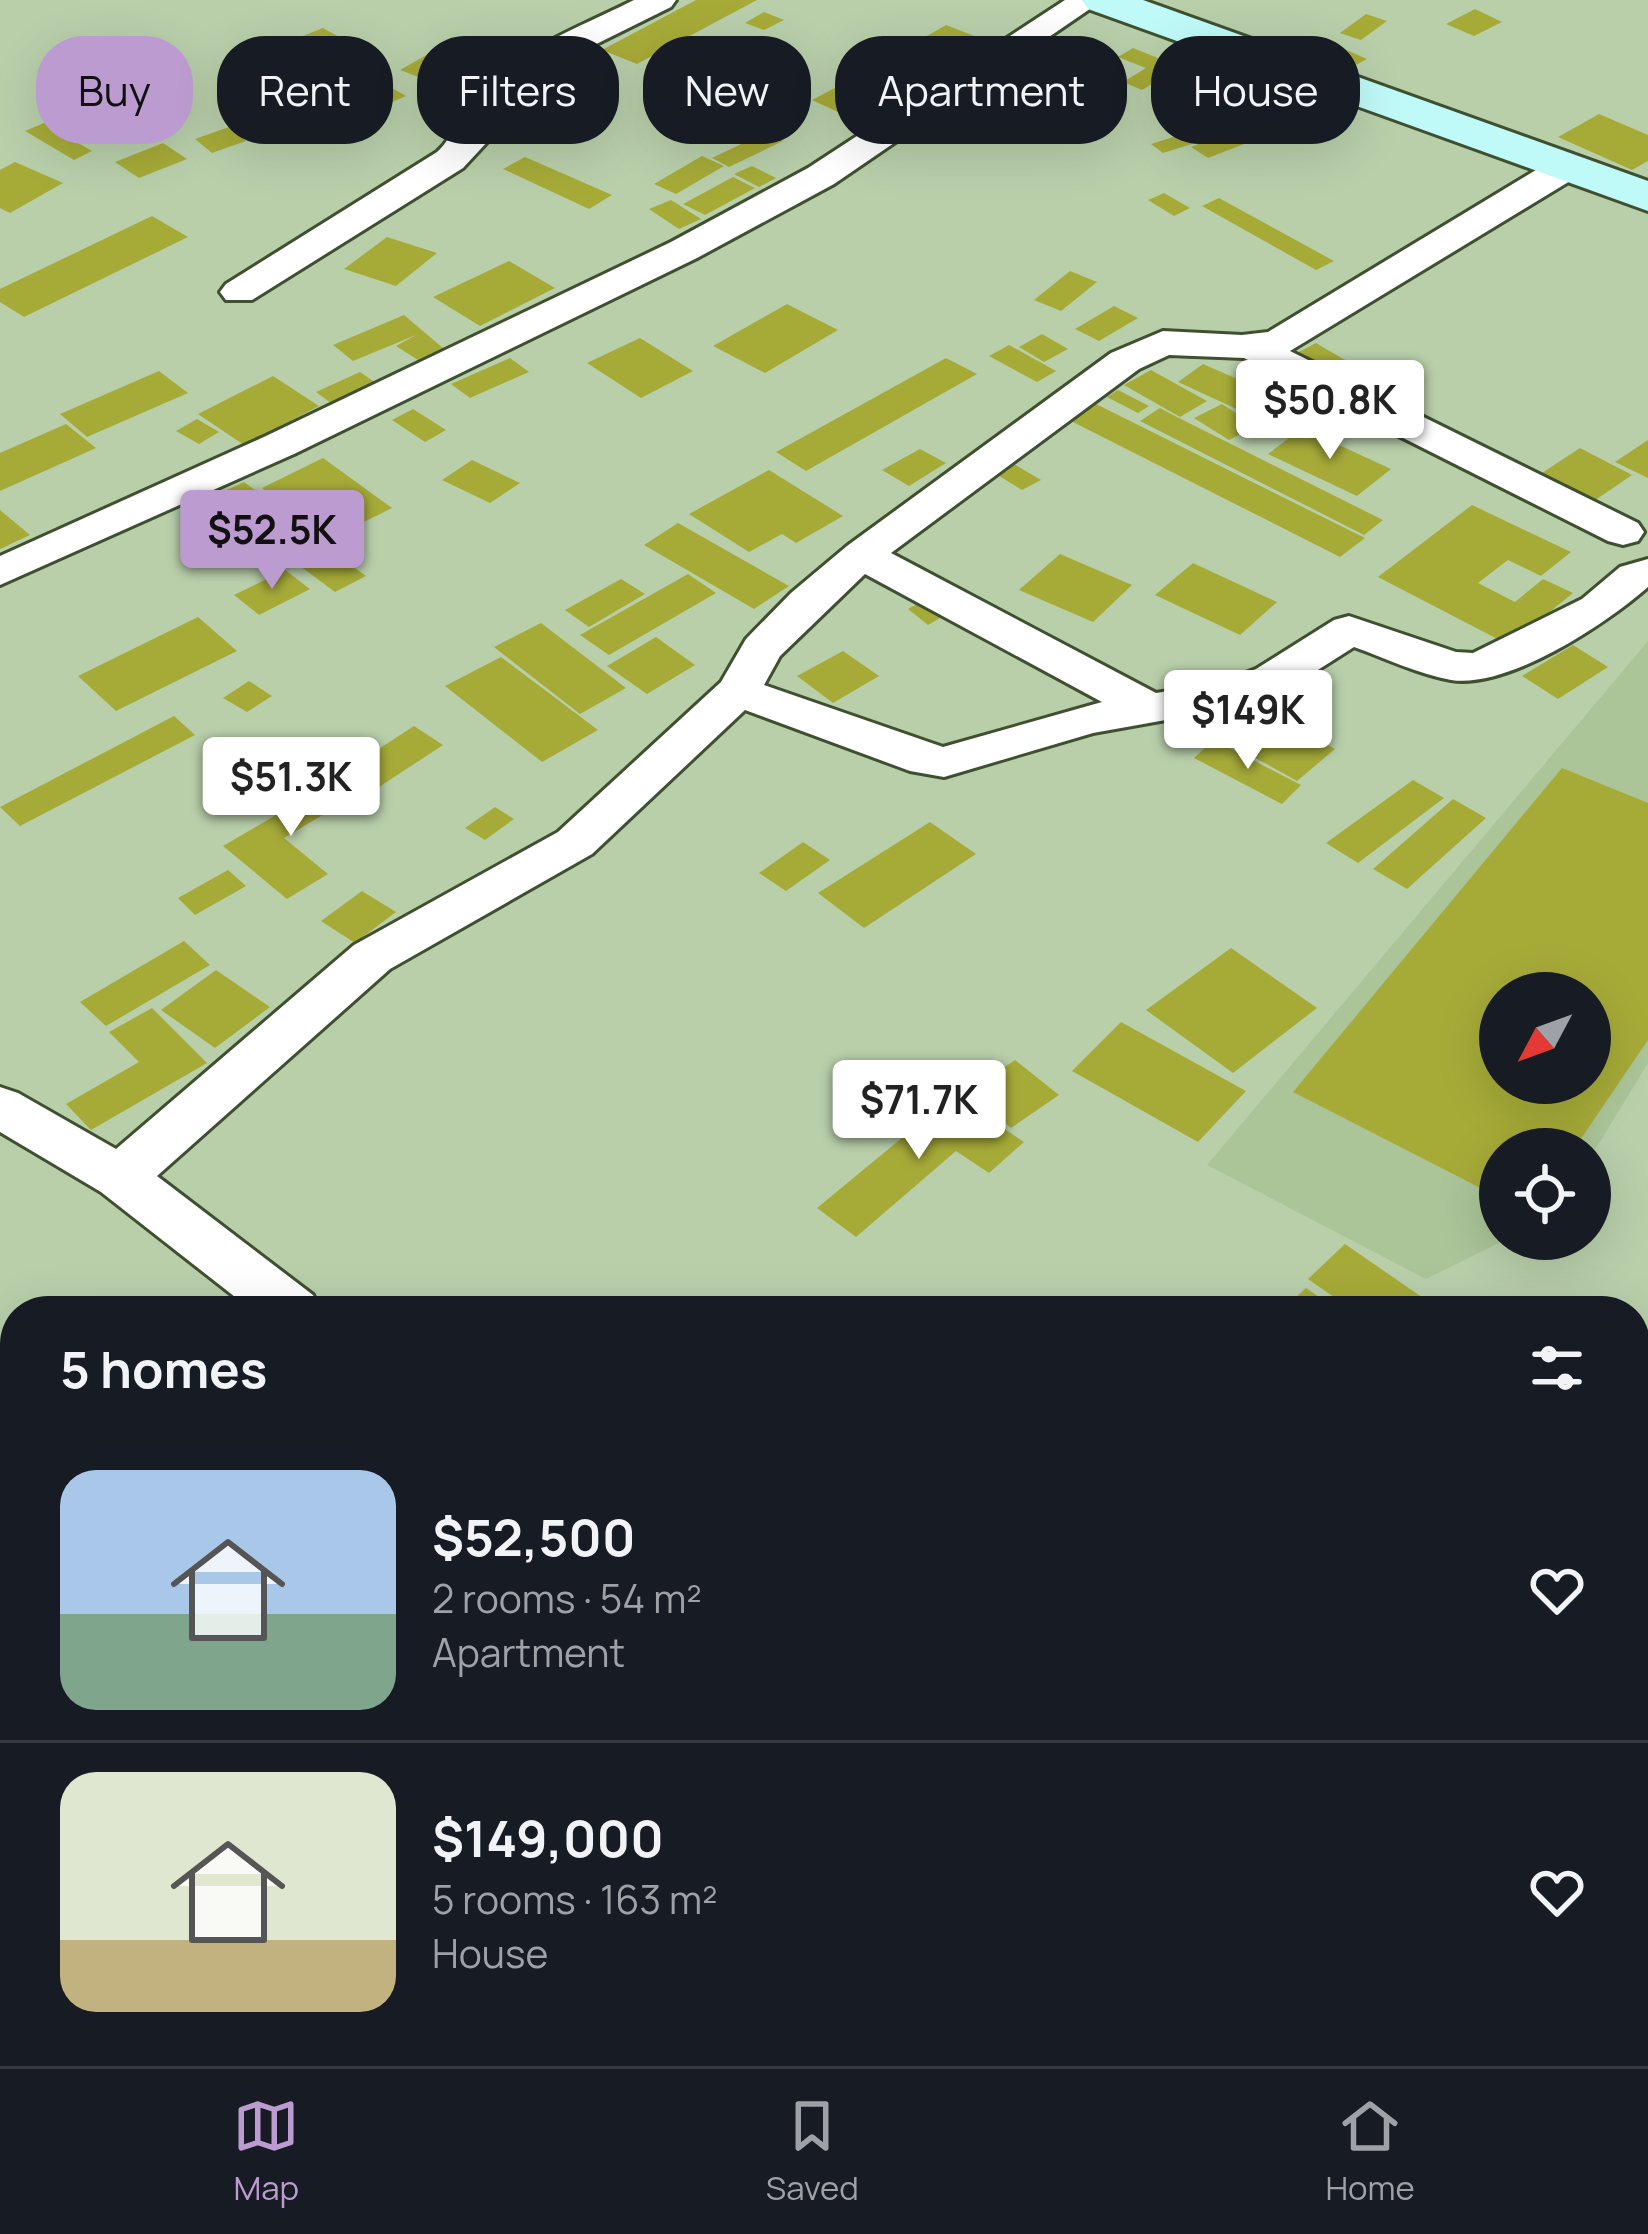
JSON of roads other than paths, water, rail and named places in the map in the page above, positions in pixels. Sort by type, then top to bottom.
[{"type":"main road","points":[[1103,0],[1648,197]]},
{"type":"street","points":[[239,292],[450,160],[471,140],[477,110],[539,59],[660,0]]},
{"type":"street","points":[[0,572],[280,445],[684,250],[839,165],[1087,0]]},
{"type":"street","points":[[120,1177],[372,957],[575,843],[737,691],[762,649],[862,554],[1125,361],[1163,343],[1278,343],[1567,167]]},
{"type":"street","points":[[1250,346],[1623,532]]},
{"type":"street","points":[[862,554],[1144,706]]},
{"type":"street","points":[[737,691],[926,760],[944,762],[1144,706],[1228,696],[1272,679],[1349,630],[1452,666],[1480,667],[1597,609],[1635,576],[1648,572]]},
{"type":"street","points":[[0,1107],[120,1177],[274,1296]]}]
